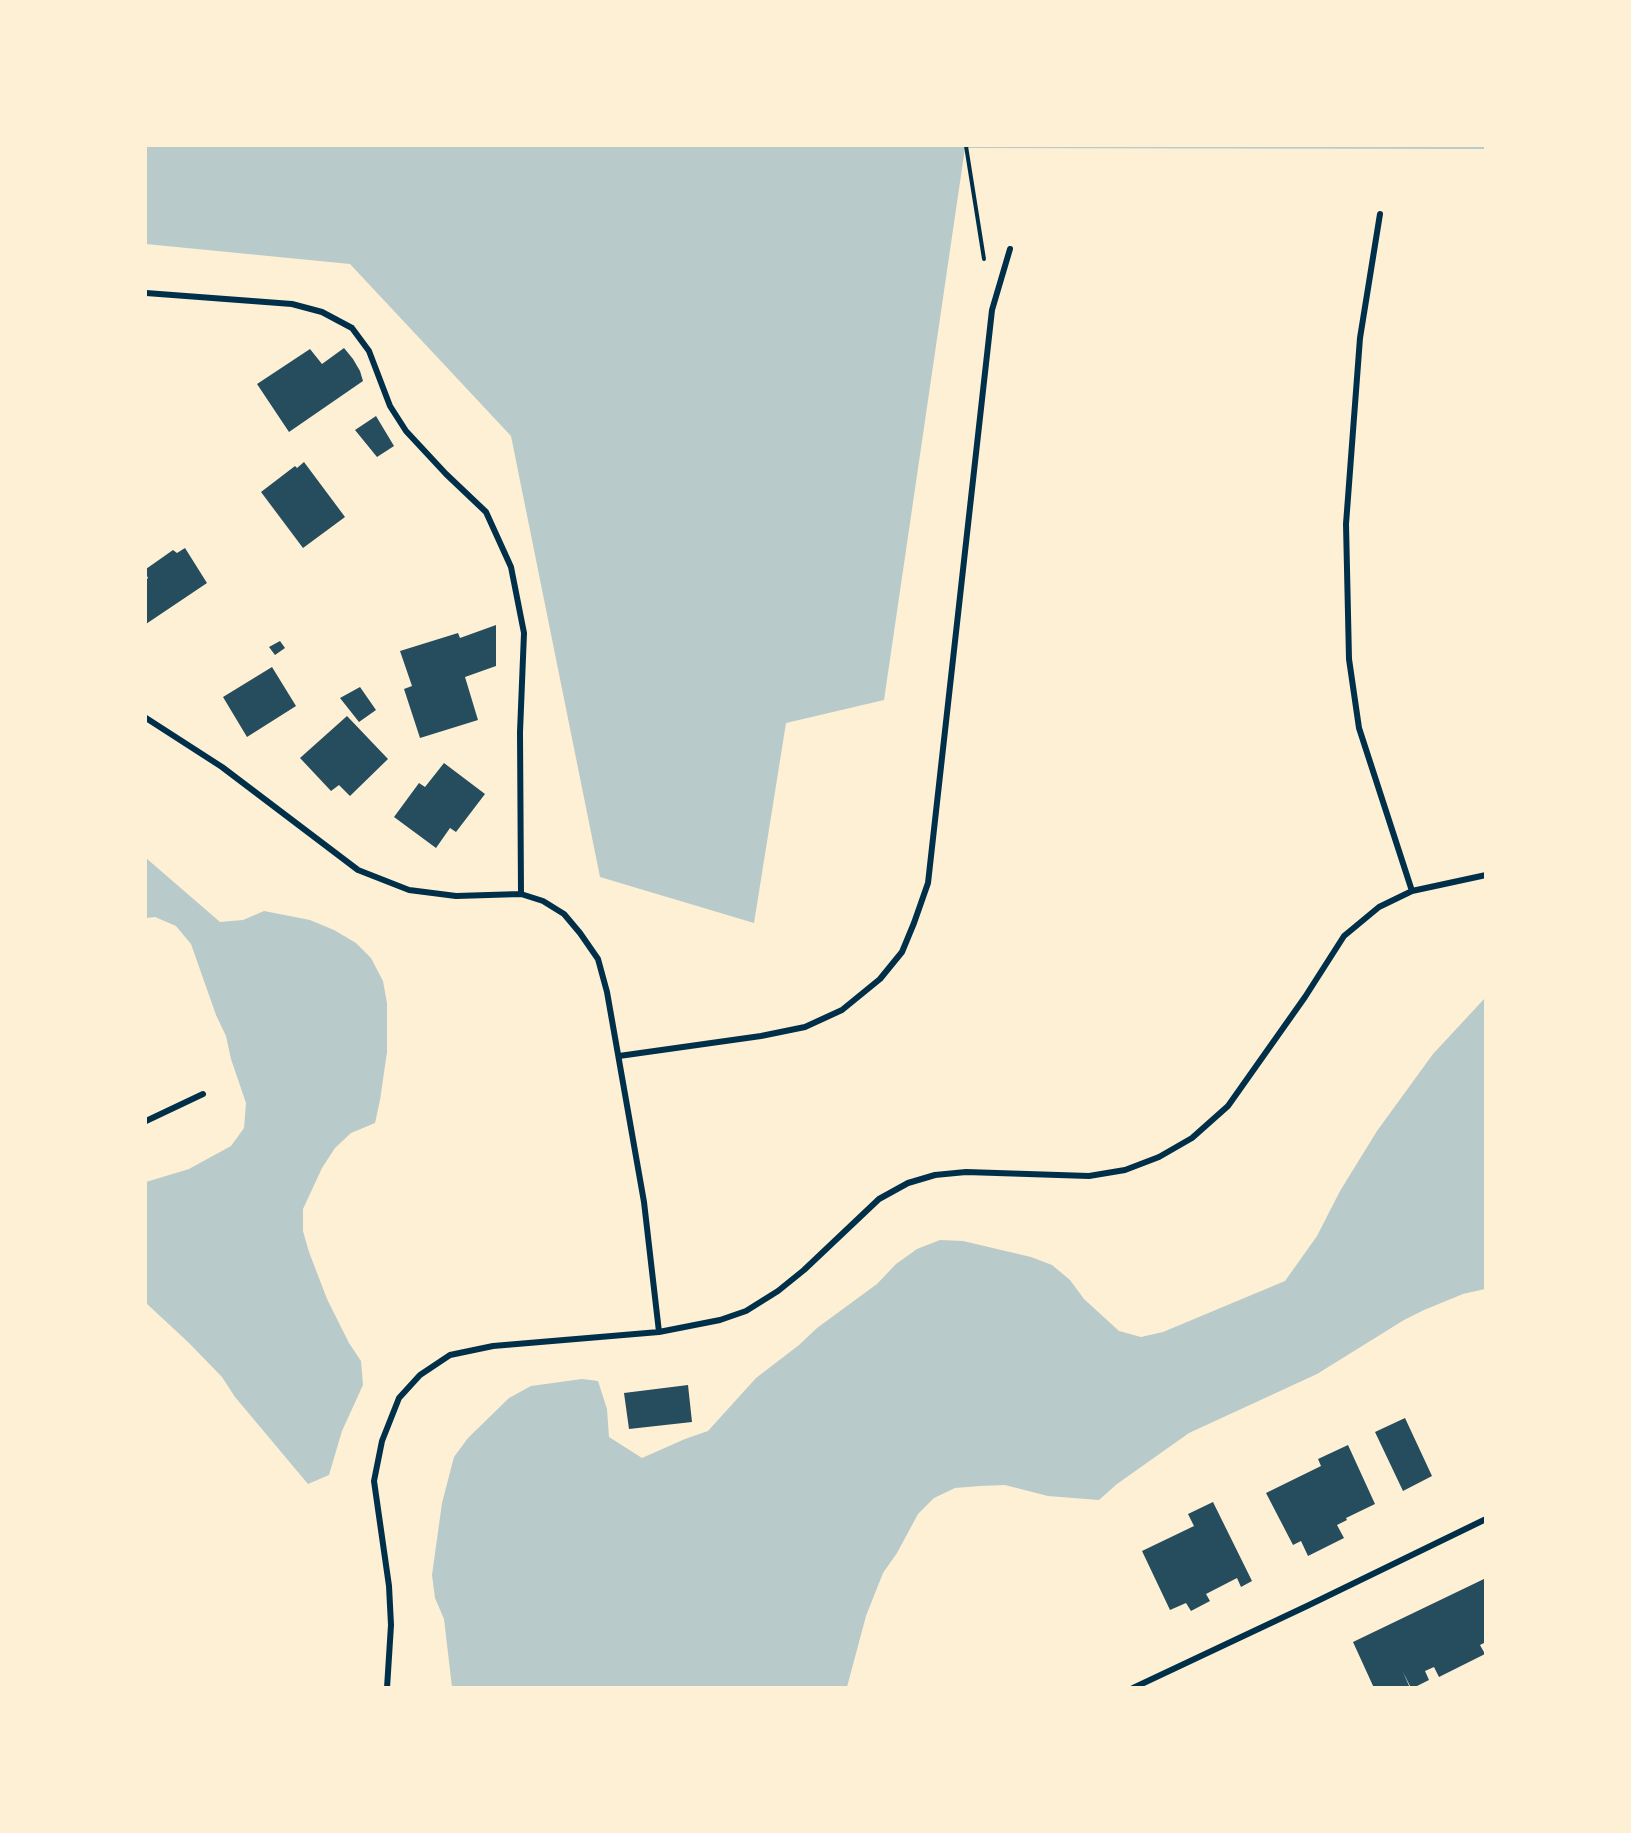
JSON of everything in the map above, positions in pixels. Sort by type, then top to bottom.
[{"type":"street","points":[[1380,214],[1360,338],[1346,524],[1349,659],[1359,728],[1412,891]]},
{"type":"street","points":[[619,1056],[761,1036],[805,1027],[842,1010],[880,979],[902,951],[928,883],[992,310],[1010,249]]},
{"type":"street","points":[[146,293],[292,304],[322,312],[352,328],[369,351],[390,406],[406,431],[486,512],[511,567],[524,633],[520,732],[521,894]]},
{"type":"street","points":[[146,718],[222,767],[358,870],[408,890],[456,896],[521,894],[543,901],[564,914],[580,933],[598,959],[607,992],[644,1202],[659,1332]]},
{"type":"street","points":[[387,1688],[391,1625],[389,1586],[374,1481],[382,1441],[399,1398],[420,1375],[450,1355],[493,1346],[659,1332],[720,1320],[746,1311],[778,1291],[804,1270],[879,1199],[908,1183],[935,1175],[966,1172],[1089,1176],[1125,1170],[1159,1157],[1192,1138],[1228,1106],[1305,997],[1344,936],[1379,907],[1412,891],[1485,875]]},
{"type":"street","points":[[146,1121],[203,1094]]},
{"type":"street","points":[[1133,1688],[1485,1519]]},
{"type":"path","points":[[966,146],[985,263]]},
{"type":"shaded area","points":[[146,146],[1485,146],[1486,149],[965,148],[884,700],[786,723],[754,923],[600,877],[511,436],[350,264],[146,244]]},
{"type":"shaded area","points":[[146,858],[220,922],[243,920],[264,911],[310,920],[356,943],[371,958],[383,981],[387,1003],[387,1052],[375,1123],[351,1133],[335,1148],[322,1168],[303,1209],[303,1231],[309,1252],[327,1299],[349,1343],[361,1361],[363,1385],[342,1431],[329,1475],[308,1484],[235,1397],[222,1377],[146,1303],[146,1182],[189,1169],[231,1146],[244,1128],[246,1103],[226,1036],[216,1015],[191,944],[176,926],[155,917],[146,918]]},
{"type":"shaded area","points":[[1485,998],[1485,1289],[1463,1294],[1424,1310],[1317,1374],[1189,1433],[1117,1484],[1099,1500],[1048,1496],[1005,1485],[955,1488],[934,1498],[918,1514],[897,1553],[883,1573],[866,1616],[847,1687],[452,1687],[444,1619],[435,1598],[432,1575],[442,1503],[454,1457],[468,1438],[509,1398],[531,1386],[582,1379],[598,1381],[607,1409],[609,1437],[642,1458],[708,1431],[756,1378],[817,1328],[877,1284],[896,1264],[917,1249],[940,1240],[963,1241],[1031,1257],[1052,1265],[1070,1280],[1084,1299],[1119,1331],[1141,1337],[1163,1332],[1285,1281],[1317,1236],[1340,1191],[1377,1131],[1433,1054]]},
{"type":"building","points":[[344,348],[360,371],[363,381],[289,432],[257,384],[310,349],[322,364]]},
{"type":"building","points":[[376,416],[394,446],[377,457],[355,430]]},
{"type":"building","points":[[304,462],[345,517],[303,548],[261,492],[295,466],[297,468]]},
{"type":"building","points":[[185,548],[207,583],[146,624],[146,580],[148,578],[146,569],[173,550],[177,553]]},
{"type":"building","points":[[496,625],[496,666],[465,677],[478,720],[420,738],[404,689],[412,686],[400,651],[458,633],[460,638]]},
{"type":"building","points":[[280,641],[285,648],[275,655],[269,647]]},
{"type":"building","points":[[272,667],[296,706],[247,737],[223,697]]},
{"type":"building","points":[[360,687],[376,710],[359,722],[340,698]]},
{"type":"building","points":[[347,716],[388,759],[350,796],[339,785],[331,791],[300,758]]},
{"type":"building","points":[[444,763],[485,794],[456,832],[450,828],[436,848],[394,817],[419,783],[425,787]]},
{"type":"building","points":[[688,1385],[692,1422],[629,1429],[624,1393]]},
{"type":"building","points":[[1405,1418],[1432,1476],[1403,1491],[1375,1432]]},
{"type":"building","points":[[1348,1445],[1375,1504],[1337,1525],[1344,1538],[1308,1556],[1301,1541],[1293,1545],[1266,1493],[1321,1466],[1318,1459]]},
{"type":"building","points":[[1213,1502],[1252,1581],[1241,1587],[1237,1578],[1206,1594],[1210,1601],[1191,1611],[1186,1603],[1170,1610],[1142,1551],[1194,1526],[1188,1514]]},
{"type":"building","points":[[1486,1578],[1486,1642],[1480,1645],[1485,1654],[1439,1677],[1434,1667],[1425,1671],[1429,1680],[1413,1688],[1403,1672],[1410,1688],[1374,1688],[1353,1642]]}]
